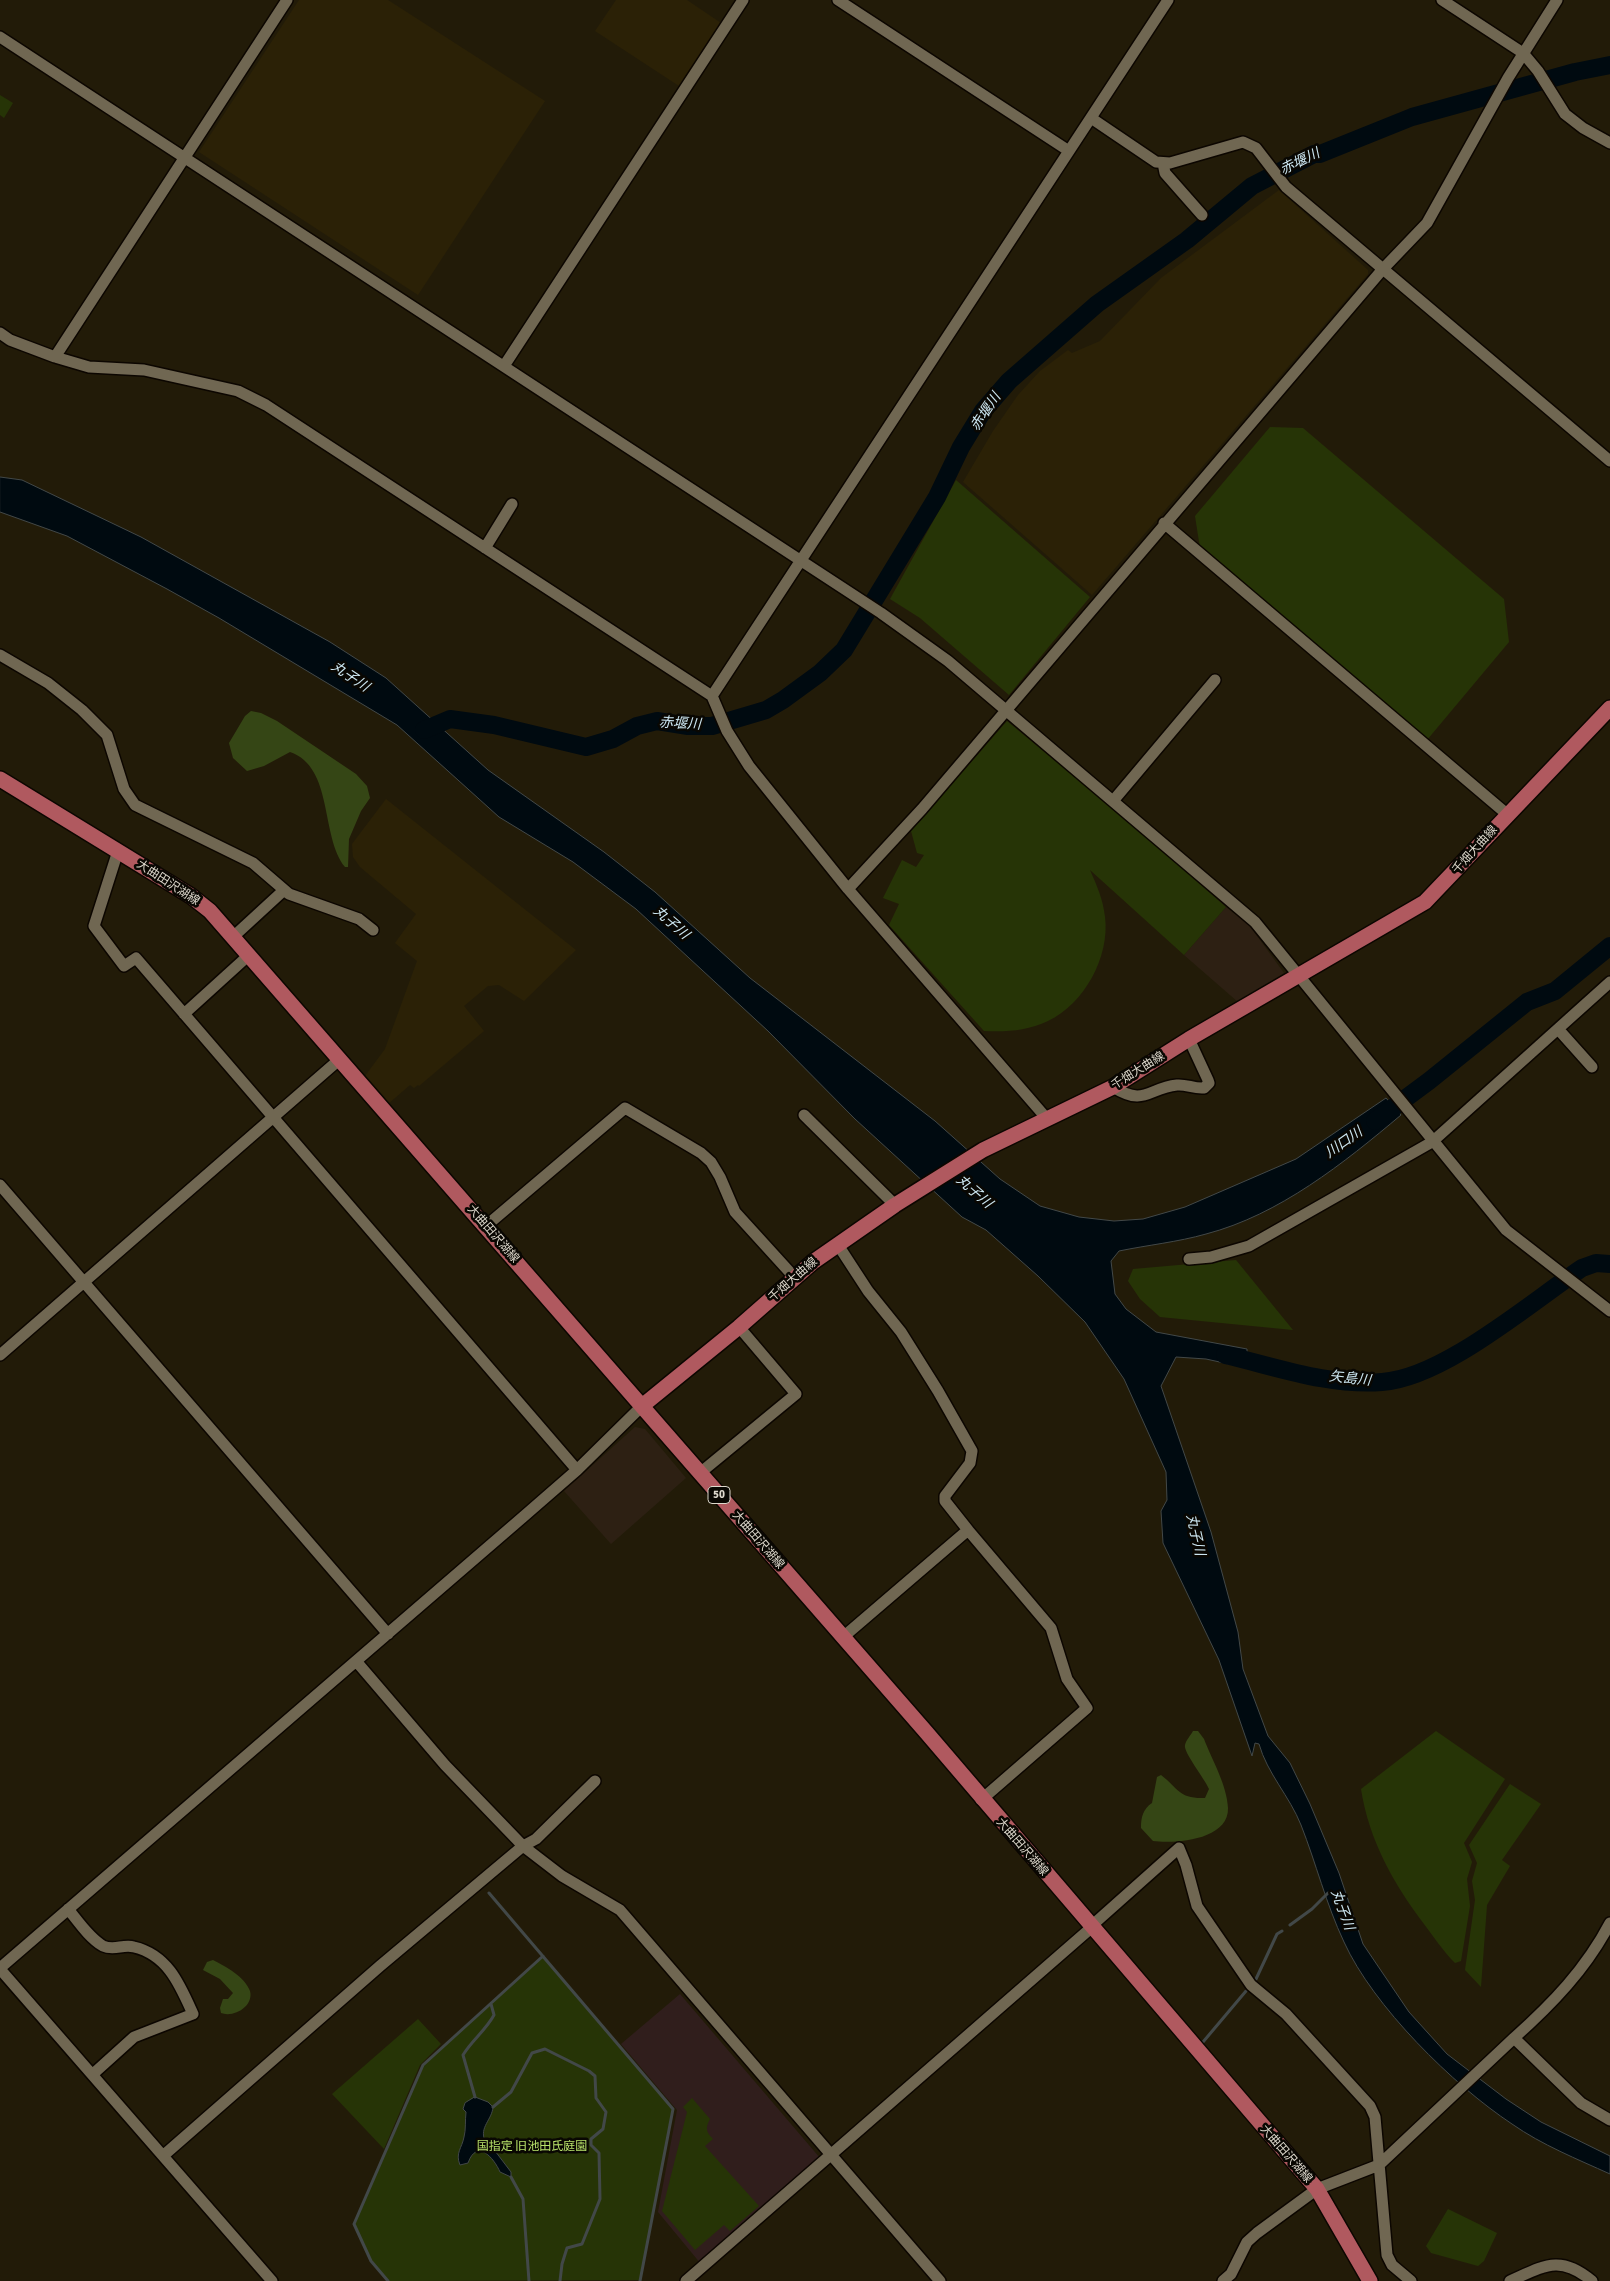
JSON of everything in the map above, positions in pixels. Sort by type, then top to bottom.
[{"type":"main road","name":"千畑大曲線","points":[[642,1406],[739,1327],[813,1262],[895,1205],[983,1150],[1113,1087],[1189,1039],[1426,902],[1610,708]]},
{"type":"main road","name":"大曲田沢湖線","points":[[0,779],[191,896],[210,911],[486,1226],[842,1638],[926,1732],[981,1800],[1317,2189],[1370,2281]]},
{"type":"street","points":[[55,357],[287,0]]},
{"type":"street","points":[[504,366],[743,0]]},
{"type":"street","points":[[838,0],[1069,151]]},
{"type":"street","points":[[712,696],[1168,0]]},
{"type":"street","points":[[1442,0],[1523,53],[1538,71],[1565,114],[1583,128],[1610,143]]},
{"type":"street","points":[[848,889],[922,809],[1164,523],[1382,270],[1427,223],[1508,78],[1557,0]]},
{"type":"street","points":[[0,37],[802,561],[881,613],[948,661],[1255,922],[1428,1137],[1506,1230],[1610,1311]]},
{"type":"street","points":[[1091,118],[1156,162],[1163,163],[1243,142],[1256,148],[1286,187],[1610,461]]},
{"type":"street","points":[[1163,163],[1165,173],[1202,215]]},
{"type":"street","points":[[0,333],[10,340],[55,357],[89,367],[144,370],[238,391],[266,405],[712,696],[726,731],[749,766],[848,889],[1048,1120]]},
{"type":"street","points":[[486,548],[512,504]]},
{"type":"street","points":[[1164,523],[1508,815]]},
{"type":"street","points":[[0,655],[48,683],[82,710],[107,735],[124,789],[135,805],[253,863],[284,891],[359,919],[373,930]]},
{"type":"street","points":[[1113,801],[1215,680]]},
{"type":"street","points":[[118,851],[94,926],[124,966],[136,958],[577,1470]]},
{"type":"street","points":[[233,937],[284,891]]},
{"type":"street","points":[[184,1014],[249,955]]},
{"type":"street","points":[[1189,1259],[1211,1257],[1249,1246],[1428,1137],[1558,1030],[1610,982]]},
{"type":"street","points":[[1558,1030],[1592,1067]]},
{"type":"street","points":[[1113,1087],[1135,1096],[1145,1096],[1171,1086],[1204,1088],[1209,1083],[1189,1039]]},
{"type":"street","points":[[0,1355],[340,1059]]},
{"type":"street","points":[[486,1226],[625,1108],[701,1153],[711,1162],[735,1212],[796,1278]]},
{"type":"street","points":[[804,1115],[895,1205]]},
{"type":"street","points":[[0,1185],[388,1634]]},
{"type":"street","points":[[838,1245],[868,1291],[901,1332],[938,1391],[972,1451],[970,1463],[945,1496],[945,1501],[1051,1628],[1067,1680],[1087,1708],[981,1800]]},
{"type":"street","points":[[700,1474],[796,1394],[739,1327]]},
{"type":"street","points":[[272,2281],[0,1969],[577,1470],[642,1406]]},
{"type":"street","points":[[842,1638],[968,1530]]},
{"type":"street","points":[[356,1661],[445,1765],[523,1846],[562,1876],[620,1910],[940,2281]]},
{"type":"street","points":[[164,2155],[380,1966],[523,1846],[536,1839],[595,1781]]},
{"type":"street","points":[[686,2281],[1091,1928],[1179,1848],[1186,1865],[1197,1906],[1251,1984],[1286,2014],[1370,2106],[1375,2117],[1387,2255],[1392,2265],[1411,2281]]},
{"type":"street","points":[[68,1909],[95,1940],[104,1946],[111,1949],[132,1946],[163,1961],[179,1984],[193,2014],[134,2037],[93,2074]]},
{"type":"street","points":[[1223,2281],[1231,2274],[1247,2242],[1257,2233],[1317,2189],[1379,2165],[1557,1998],[1576,1977],[1610,1923]]},
{"type":"street","points":[[1514,2038],[1581,2103],[1610,2120]]},
{"type":"street","points":[[1510,2281],[1552,2263],[1564,2264],[1580,2271],[1592,2281]]},
{"type":"shaded area","points":[[299,0],[388,0],[545,101],[418,295],[199,152]]},
{"type":"shaded area","points":[[616,0],[687,0],[721,23],[679,86],[595,31]]},
{"type":"shaded area","points":[[1279,190],[1368,270],[1368,274],[1092,595],[963,482],[993,431],[1018,395],[1040,371],[1068,350],[1072,353],[1100,341],[1161,278]]},
{"type":"shaded area","points":[[386,799],[576,950],[524,1001],[499,985],[488,986],[464,1006],[484,1031],[419,1086],[414,1088],[410,1085],[388,1104],[365,1076],[385,1049],[417,961],[395,943],[416,914],[360,867],[353,857],[352,844]]},
{"type":"shaded area","points":[[1226,907],[1249,925],[1284,973],[1238,1002],[1184,955]]},
{"type":"shaded area","points":[[635,1427],[645,1429],[686,1478],[611,1544],[564,1491]]},
{"type":"shaded area","points":[[680,1994],[820,2158],[701,2264],[658,2212],[677,2110],[621,2044]]},
{"type":"green space","points":[[0,95],[13,103],[4,118],[0,115]]},
{"type":"green space","points":[[1270,427],[1303,428],[1504,599],[1509,642],[1427,740],[1200,548],[1195,516]]},
{"type":"green space","points":[[956,480],[1090,597],[1009,695],[920,618],[890,599]]},
{"type":"green space","points":[[251,711],[261,713],[277,721],[356,774],[367,786],[370,798],[361,811],[349,839],[348,867],[345,867],[337,854],[320,787],[314,772],[304,760],[290,752],[264,766],[247,771],[233,758],[229,743],[245,716]]},
{"type":"green space","points":[[1007,721],[1128,821],[1226,907],[1184,955],[1090,870],[1103,904],[1105,917],[1103,948],[1092,978],[1073,1003],[1048,1021],[1016,1030],[984,1031],[889,925],[899,904],[883,898],[902,860],[916,867],[924,855],[917,853],[911,831]]},
{"type":"green space","points":[[1236,1260],[1293,1330],[1160,1317],[1140,1299],[1128,1281],[1133,1269]]},
{"type":"green space","points":[[1193,1731],[1198,1731],[1204,1739],[1225,1790],[1228,1808],[1226,1819],[1220,1827],[1199,1838],[1174,1842],[1153,1841],[1141,1828],[1141,1824],[1145,1811],[1152,1803],[1157,1777],[1161,1775],[1180,1792],[1190,1797],[1205,1798],[1209,1789],[1185,1748]]},
{"type":"green space","points":[[1436,1731],[1505,1779],[1464,1843],[1472,1862],[1467,1879],[1470,1906],[1461,1961],[1455,1963],[1413,1909],[1393,1877],[1376,1843],[1361,1789]]},
{"type":"green space","points":[[1510,1784],[1541,1804],[1502,1860],[1510,1866],[1487,1905],[1481,1987],[1465,1970],[1475,1900],[1472,1881],[1477,1863],[1469,1845]]},
{"type":"green space","name":"国指定 旧池田氏庭園","points":[[543,1956],[673,2109],[641,2280],[388,2281],[371,2261],[354,2224],[423,2065]]},
{"type":"green space","points":[[213,1960],[229,1969],[244,1981],[250,1991],[249,2001],[242,2010],[232,2014],[221,2013],[220,2008],[223,1999],[228,1999],[233,1993],[220,1979],[203,1970],[207,1962]]},
{"type":"green space","points":[[418,2019],[441,2044],[420,2065],[384,2149],[332,2094]]},
{"type":"green space","points":[[692,2098],[710,2119],[707,2130],[713,2139],[705,2146],[759,2206],[730,2231],[724,2225],[695,2250],[662,2211],[687,2112],[683,2107]]},
{"type":"green space","points":[[1448,2209],[1497,2233],[1484,2261],[1478,2266],[1431,2253],[1426,2246]]},
{"type":"water","name":"丸子川","points":[[0,477],[22,480],[141,537],[330,642],[386,678],[488,770],[604,852],[655,892],[750,978],[935,1121],[1000,1179],[1040,1206],[1079,1217],[1114,1221],[1143,1219],[1185,1207],[1296,1159],[1386,1098],[1401,1115],[1334,1169],[1285,1201],[1233,1225],[1206,1234],[1119,1251],[1111,1261],[1115,1294],[1126,1309],[1156,1332],[1247,1349],[1247,1368],[1206,1359],[1176,1357],[1161,1386],[1211,1532],[1238,1632],[1243,1669],[1268,1736],[1290,1763],[1310,1804],[1339,1873],[1363,1944],[1409,2012],[1447,2054],[1506,2099],[1541,2122],[1610,2156],[1610,2174],[1535,2139],[1489,2108],[1417,2042],[1374,1992],[1357,1967],[1344,1942],[1326,1898],[1301,1825],[1267,1765],[1259,1744],[1255,1743],[1252,1756],[1219,1660],[1163,1543],[1161,1511],[1167,1500],[1166,1472],[1124,1379],[1085,1322],[1038,1276],[986,1230],[962,1217],[855,1119],[768,1031],[636,909],[573,862],[499,817],[397,725],[219,618],[167,589],[67,536],[0,512]]},
{"type":"water","points":[[475,2097],[488,2102],[493,2107],[484,2132],[485,2141],[489,2143],[511,2172],[511,2177],[500,2172],[490,2156],[480,2151],[472,2156],[468,2163],[460,2165],[459,2154],[465,2134],[466,2112],[463,2109],[465,2103]]},
{"type":"waterway","name":"赤堰川","points":[[424,730],[450,719],[494,725],[586,747],[613,739],[637,726],[657,721],[688,726],[712,726],[766,710],[820,673],[844,650],[937,497],[961,447],[983,411],[1009,381],[1097,304],[1187,240],[1252,186],[1314,154],[1320,154],[1412,117],[1575,72],[1610,65]]},
{"type":"waterway","name":"川口川","points":[[1375,1121],[1429,1081],[1527,1002],[1555,991],[1610,946]]},
{"type":"waterway","name":"矢島川","points":[[1225,1355],[1303,1374],[1342,1381],[1382,1382],[1406,1377],[1432,1367],[1485,1337],[1582,1268],[1596,1263],[1610,1264]]},
{"type":"waterway","points":[[489,1893],[673,2109],[640,2281]]},
{"type":"waterway","name":"丸子川","points":[[1290,1925],[1312,1909],[1328,1893]]},
{"type":"waterway","points":[[1256,1979],[1277,1934],[1282,1931]]},
{"type":"waterway","points":[[388,2281],[371,2261],[354,2224],[423,2065],[543,1956]]},
{"type":"waterway","points":[[1203,2042],[1246,1991]]},
{"type":"waterway","points":[[475,2097],[463,2055],[494,2015],[491,2004]]},
{"type":"waterway","points":[[493,2107],[511,2092],[532,2053],[545,2049],[589,2071],[595,2076],[596,2098],[606,2112],[603,2129],[591,2139],[591,2145],[599,2153],[600,2199],[582,2244],[567,2248],[562,2264],[560,2281]]},
{"type":"waterway","points":[[511,2177],[523,2199],[529,2281]]}]
